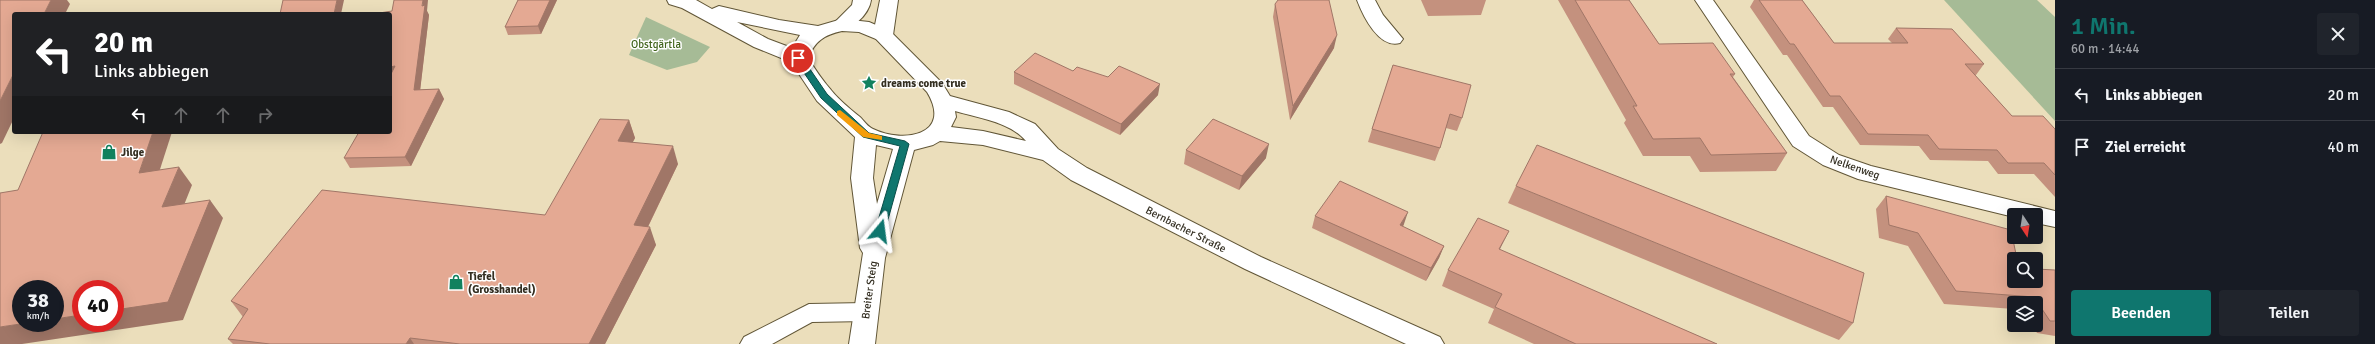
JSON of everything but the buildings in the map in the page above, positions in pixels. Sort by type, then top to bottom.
[{"type":"street","points":[[842,25],[861,7],[862,0]]},
{"type":"street","points":[[883,35],[889,8],[889,0]]},
{"type":"street","points":[[1366,0],[1374,17],[1393,39]]},
{"type":"street","name":"Nelkenweg","points":[[1704,0],[1801,141],[1831,160],[1866,173],[2055,219]]},
{"type":"street","points":[[682,2],[779,26],[821,32]]},
{"type":"street","points":[[682,2],[761,43],[798,58],[824,96],[866,135],[905,144],[925,140],[937,134],[946,117],[943,101],[935,88],[883,35],[862,26],[842,25],[821,32],[806,40],[798,58]]},
{"type":"street","points":[[943,101],[1002,117],[1028,128],[1050,154]]},
{"type":"street","name":"Bernbacher Straße","points":[[937,134],[983,138],[1050,154],[1079,174],[1253,263],[1431,344]]},
{"type":"street","points":[[866,135],[862,178],[873,258]]},
{"type":"street","name":"Breiter Steig","points":[[862,344],[873,258],[905,144]]},
{"type":"lane","points":[[752,344],[809,313],[866,312]]},
{"type":"green space","points":[[1944,0],[2037,0],[2055,17],[2055,121]]},
{"type":"green space","name":"Obstgärtla","points":[[646,17],[710,47],[697,62],[667,70],[629,55]]},
{"type":"slow traffic","points":[[840,113],[866,135],[878,138]]},
{"type":"place","name":"dreams come true","points":[[869,83]]},
{"type":"place","name":"Jilge","points":[[109,152]]},
{"type":"place","name":"Tiefel (Grosshandel)","points":[[456,282]]},
{"type":"route","points":[[798,58],[824,96],[866,135],[905,144],[880,231]]}]
